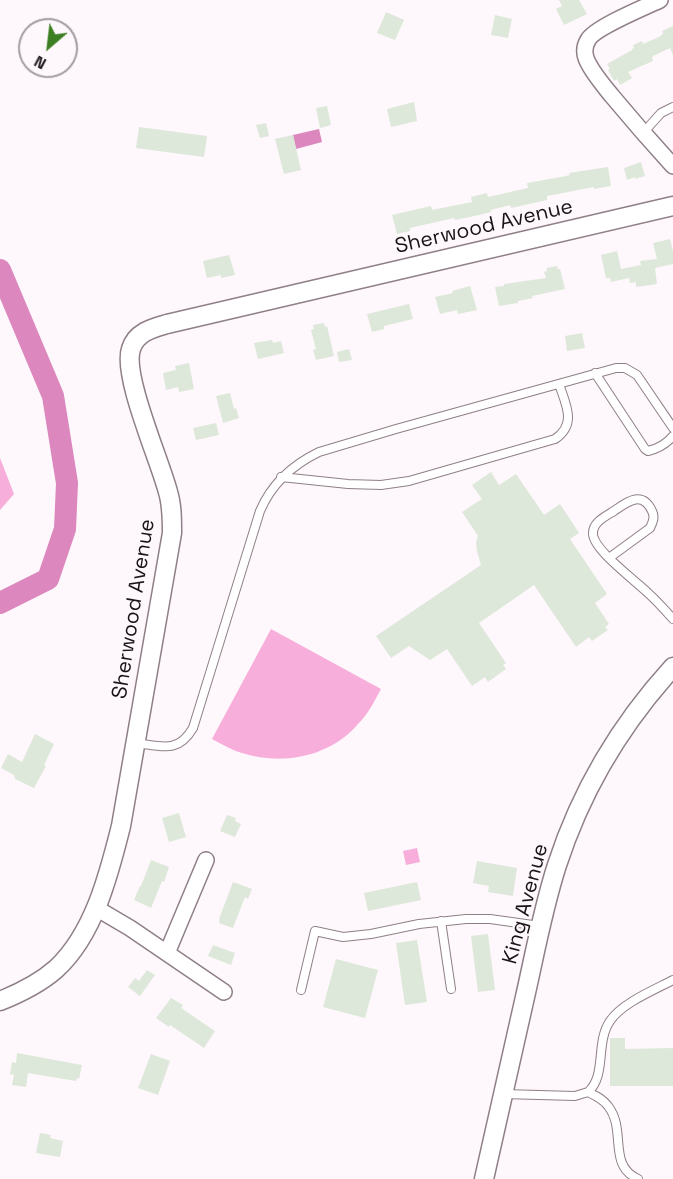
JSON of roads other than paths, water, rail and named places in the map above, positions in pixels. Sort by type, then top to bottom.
[{"type":"street","points":[[660,0],[593,34],[585,48],[585,56],[594,72],[673,166]]},
{"type":"street","name":"Sherwood Avenue","points":[[0,1001],[41,980],[68,956],[96,908],[111,866],[121,826],[172,533],[172,511],[168,492],[131,375],[130,351],[139,336],[147,330],[167,324],[673,206]]},
{"type":"street","name":"King Avenue","points":[[484,1179],[541,926],[557,864],[571,826],[587,790],[610,750],[632,716],[673,666]]},
{"type":"street","points":[[167,953],[206,860]]},
{"type":"street","points":[[96,908],[130,928],[224,992]]},
{"type":"lane","points":[[643,133],[661,113],[673,107]]},
{"type":"lane","points":[[136,743],[174,746],[187,738],[193,728],[264,500],[281,477],[297,464],[319,452],[616,368],[625,368],[637,375],[673,428]]},
{"type":"lane","points":[[595,373],[648,452],[673,436]]},
{"type":"lane","points":[[281,477],[348,484],[409,481],[555,439],[565,430],[569,413],[559,384]]},
{"type":"lane","points":[[609,558],[650,528],[653,514],[644,501],[630,500],[599,521],[593,532],[594,541],[609,558],[648,592],[673,619]]},
{"type":"lane","points":[[301,990],[315,931],[343,937],[441,921],[490,919],[541,926]]},
{"type":"lane","points":[[441,921],[451,989]]},
{"type":"lane","points":[[503,1094],[575,1096],[588,1092],[598,1076],[604,1032],[616,1013],[673,980]]},
{"type":"lane","points":[[588,1092],[610,1108],[615,1118],[621,1164],[625,1171],[638,1179]]},
{"type":"waterway","points":[[0,270],[53,396],[67,483],[65,529],[48,579],[0,603]]}]
